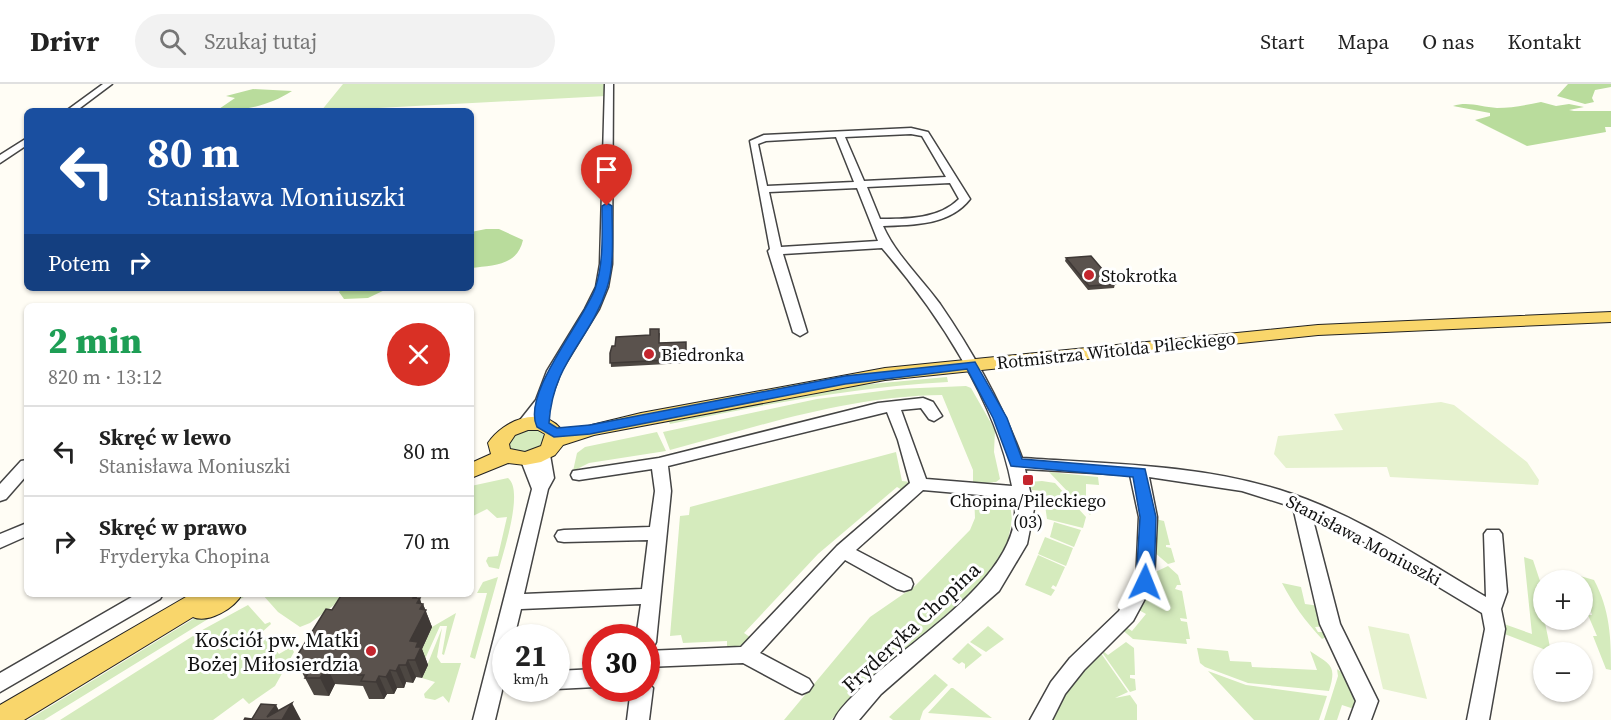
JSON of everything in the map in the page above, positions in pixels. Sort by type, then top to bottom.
[{"type":"main road","name":"Rotmistrza Witolda Pileckiego","points":[[541,439],[845,380],[971,365],[1318,330],[1457,322],[1611,317]]},
{"type":"main road","points":[[502,453],[502,437],[508,431],[541,439]]},
{"type":"main road","points":[[474,462],[541,439]]},
{"type":"main road","points":[[474,469],[502,453]]},
{"type":"main road","points":[[0,720],[206,597]]},
{"type":"main road","points":[[25,720],[225,597]]},
{"type":"street","points":[[74,108],[108,84]]},
{"type":"street","points":[[484,720],[540,489],[543,401],[554,370],[592,309],[602,287],[606,264],[609,84]]},
{"type":"street","points":[[800,332],[784,291],[753,142],[757,139],[840,135],[919,132],[925,134],[965,199],[958,208],[918,221],[875,223]]},
{"type":"street","name":"Fryderyka Chopina","points":[[840,135],[885,244],[916,280],[943,318],[1000,418],[1016,463],[1025,509],[1021,533],[1012,557],[992,586],[874,688],[845,720]]},
{"type":"street","points":[[0,160],[24,143]]},
{"type":"street","points":[[763,189],[953,180]]},
{"type":"street","points":[[774,250],[885,244]]},
{"type":"street","points":[[579,475],[659,463],[892,406],[923,403],[928,405],[934,416]]},
{"type":"street","points":[[892,406],[906,440],[919,484]]},
{"type":"street","points":[[648,624],[663,491],[659,463]]},
{"type":"street","name":"Stanisława Moniuszki","points":[[1016,463],[1140,473],[1236,484],[1301,505],[1391,551],[1491,609]]},
{"type":"street","points":[[0,495],[24,468]]},
{"type":"street","points":[[1041,720],[1058,688],[1077,664],[1126,616],[1145,582],[1148,517],[1140,473]]},
{"type":"street","points":[[746,655],[843,551],[919,484],[1022,493]]},
{"type":"street","points":[[1301,505],[1330,624],[1367,701],[1360,720]]},
{"type":"street","points":[[0,542],[24,530]]},
{"type":"street","points":[[564,536],[658,533]]},
{"type":"street","points":[[1478,720],[1495,629],[1491,609],[1497,592],[1493,534]]},
{"type":"street","points":[[843,551],[904,584]]},
{"type":"street","points":[[513,602],[651,596]]},
{"type":"street","points":[[0,683],[148,597]]},
{"type":"street","points":[[660,658],[746,655],[802,685]]},
{"type":"street","points":[[638,720],[640,702]]},
{"type":"green space","points":[[343,84],[606,84],[606,96],[378,108],[323,108]]},
{"type":"green space","points":[[1568,84],[1611,84],[1611,87],[1595,90],[1592,98],[1594,102],[1585,104],[1557,96]]},
{"type":"green space","points":[[253,89],[292,91],[274,100],[249,108],[220,108],[235,98],[226,96]]},
{"type":"green space","points":[[1541,102],[1556,106],[1569,104],[1584,107],[1569,110],[1574,111],[1611,111],[1611,127],[1605,127],[1606,132],[1527,146],[1475,120],[1490,116],[1490,113],[1453,106],[1469,104],[1503,108]]},
{"type":"green space","points":[[499,229],[523,240],[516,255],[503,263],[474,268],[474,231]]},
{"type":"green space","points":[[383,291],[368,298],[344,299],[339,292]]},
{"type":"green space","points":[[947,377],[948,382],[843,392],[670,424],[669,422],[688,415],[839,387]]},
{"type":"green space","points":[[966,386],[971,388],[995,430],[994,452],[1000,479],[996,482],[973,484],[973,470],[942,395],[872,401],[838,407],[771,422],[670,450],[663,432],[817,399],[897,389]]},
{"type":"green space","points":[[1441,402],[1454,405],[1527,462],[1539,480],[1538,485],[1390,477],[1387,467],[1286,468],[1274,454],[1278,436],[1343,430],[1334,414]]},
{"type":"green space","points":[[528,430],[539,431],[545,436],[541,446],[526,453],[511,450],[508,443],[513,436]]},
{"type":"green space","points":[[657,432],[666,451],[589,463],[573,471],[577,453],[585,447]]},
{"type":"green space","points":[[896,452],[902,481],[911,482],[904,491],[897,487],[818,554],[744,633],[753,639],[735,649],[727,650],[727,641],[683,643],[681,635],[670,636],[680,516],[689,515],[690,507]]},
{"type":"green space","points":[[1049,472],[1098,477],[1099,485],[1086,484],[1086,500],[1090,506],[1096,507],[1090,515]]},
{"type":"green space","points":[[508,478],[512,485],[514,507],[499,569],[489,567],[486,561],[488,557],[498,556],[507,517],[497,518],[487,509],[474,516],[474,485]]},
{"type":"green space","points":[[1028,482],[1055,483],[1086,517],[1083,528],[1047,519],[1043,491],[1032,490]]},
{"type":"green space","points":[[974,493],[998,496],[1010,502],[1012,520],[1008,540],[998,561],[974,590],[857,693],[831,720],[784,720],[870,617],[915,586],[970,530],[975,518]]},
{"type":"green space","points":[[1151,518],[1164,521],[1170,545],[1166,547],[1171,548],[1175,562],[1168,564],[1154,552]]},
{"type":"green space","points":[[1054,522],[1081,530],[1074,547],[1050,537]]},
{"type":"green space","points":[[1045,537],[1073,548],[1066,566],[1038,554]]},
{"type":"green space","points":[[1038,555],[1065,567],[1056,587],[1053,585],[1051,588],[1055,590],[1051,596],[1025,585]]},
{"type":"green space","points":[[1524,557],[1533,560],[1536,570],[1533,570],[1533,630],[1546,630],[1549,642],[1533,642],[1533,645],[1502,633],[1504,624],[1532,634]]},
{"type":"green space","points":[[1168,566],[1178,575],[1181,585],[1177,585],[1175,589],[1182,591],[1187,619],[1180,618],[1181,621],[1187,622],[1190,639],[1186,639],[1187,644],[1133,639],[1120,628],[1123,625],[1132,631],[1146,614],[1135,608],[1149,575]]},
{"type":"green space","points":[[498,577],[475,659],[470,657],[487,593],[477,593],[483,582]]},
{"type":"green space","points":[[1593,580],[1606,613],[1610,635],[1611,670],[1606,669],[1593,636],[1597,636],[1593,627]]},
{"type":"green space","points":[[1282,583],[1301,587],[1305,604],[1320,606],[1326,626],[1315,627],[1318,632],[1329,632],[1330,635],[1322,639],[1310,626]]},
{"type":"green space","points":[[229,597],[244,597],[44,720],[28,720]]},
{"type":"green space","points":[[265,597],[345,597],[310,623],[300,627],[278,612]]},
{"type":"green space","points":[[248,605],[265,624],[270,622],[271,624],[261,633],[279,654],[291,647],[294,652],[275,686],[249,704],[243,698],[213,720],[60,720],[204,629]]},
{"type":"green space","points":[[456,613],[444,655],[442,654],[447,626],[440,626],[425,659],[417,659],[432,627]]},
{"type":"green space","points":[[988,626],[1004,639],[986,652],[970,642]]},
{"type":"green space","points":[[1368,626],[1409,634],[1427,699],[1383,689]]},
{"type":"green space","points":[[442,628],[437,657],[441,663],[461,663],[449,703],[443,696],[435,700],[425,698],[424,694],[435,682],[422,678]]},
{"type":"green space","points":[[1126,642],[1134,648],[1135,675],[1130,675],[1130,678],[1135,679],[1136,690],[1130,692],[1099,648],[1108,655]]},
{"type":"green space","points":[[968,643],[982,655],[965,669],[965,664],[962,662],[959,664],[952,659]]},
{"type":"green space","points":[[1197,648],[1228,651],[1230,661],[1251,662],[1252,667],[1317,670],[1310,651],[1330,666],[1332,676],[1329,691],[1248,683],[1205,667],[1200,663]]},
{"type":"green space","points":[[1098,649],[1128,692],[1115,698],[1130,695],[1137,705],[1137,720],[1045,720]]},
{"type":"green space","points":[[1337,669],[1352,680],[1359,695],[1354,709],[1342,705],[1337,720],[1324,720],[1338,676]]},
{"type":"green space","points":[[1208,671],[1246,685],[1327,696],[1319,720],[1254,720]]},
{"type":"green space","points":[[935,674],[948,685],[923,711],[920,720],[893,720],[889,717]]},
{"type":"green space","points":[[953,688],[992,718],[928,713]]},
{"type":"building","name":"Stokrotka","points":[[1091,256],[1115,284],[1089,286],[1066,258]]},
{"type":"building","name":"Biedronka","points":[[650,329],[659,329],[659,343],[686,342],[686,359],[610,363],[610,353],[612,346],[615,346],[616,337],[650,335]]},
{"type":"building","name":"Kościół pw. Matki Bożej Miłosierdzia","points":[[340,597],[420,598],[417,603],[423,604],[420,609],[426,610],[410,641],[418,642],[416,647],[421,647],[415,660],[408,660],[406,665],[399,665],[396,671],[390,670],[386,677],[379,676],[376,682],[361,681],[364,675],[358,675],[361,669],[327,667],[320,678],[305,678],[309,672],[302,671],[306,665],[299,665],[302,659],[295,659],[326,609],[332,610]]},
{"type":"building","points":[[292,703],[282,720],[244,720],[245,718],[252,719],[261,704],[276,705],[267,717]]},
{"type":"place","name":"Stokrotka","points":[[1089,275]]},
{"type":"place","name":"Biedronka","points":[[649,354]]},
{"type":"place","name":"Chopina/Pileckiego (03)","points":[[1028,480]]},
{"type":"place","name":"Kościół pw. Matki Bożej Miłosierdzia","points":[[371,651]]},
{"type":"route","points":[[607,206],[606,264],[602,287],[592,309],[554,370],[543,401],[545,411],[542,424],[554,432],[590,430],[845,380],[971,365],[1000,418],[1016,463],[1140,473],[1148,517],[1145,582]]}]
